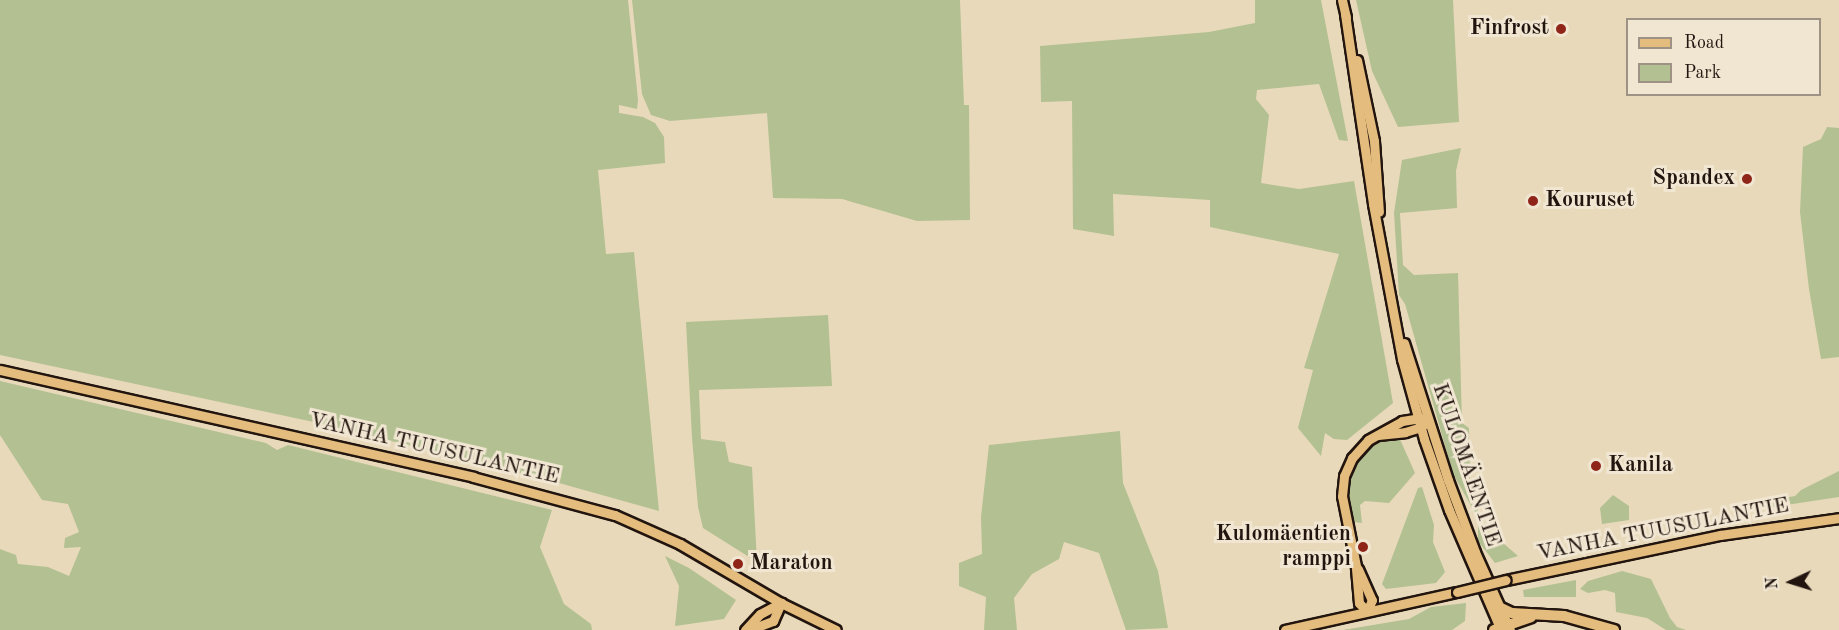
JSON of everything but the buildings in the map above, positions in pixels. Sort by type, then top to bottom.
[{"type":"highway","points":[[1499,607],[1512,613],[1564,616],[1614,630]]},
{"type":"highway","points":[[1502,628],[1538,615]]},
{"type":"main road","name":"KULOMÄENTIE","points":[[1342,0],[1393,310],[1418,417]]},
{"type":"main road","name":"KULOMÄENTIE","points":[[1393,310],[1452,518],[1502,628]]},
{"type":"main road","name":"VANHA TUUSULANTIE","points":[[0,370],[473,477],[615,515],[680,544],[782,603],[836,630]]},
{"type":"main road","points":[[1367,611],[1372,600],[1356,566],[1342,484],[1352,458],[1376,435],[1402,421],[1418,417],[1424,423]]},
{"type":"main road","name":"KULOMÄENTIE","points":[[1424,423],[1499,607],[1502,628]]},
{"type":"main road","points":[[1376,435],[1424,423]]},
{"type":"main road","name":"VANHA TUUSULANTIE","points":[[1285,630],[1720,535],[1839,518]]},
{"type":"main road","points":[[747,630],[773,621],[782,603]]},
{"type":"green space","points":[[0,0],[628,0],[638,100],[637,109],[619,105],[619,113],[643,117],[655,123],[664,137],[665,163],[598,170],[606,254],[634,252],[659,511],[559,483],[323,424],[0,355]]},
{"type":"green space","points":[[632,0],[960,0],[964,105],[969,105],[970,220],[917,221],[842,199],[773,198],[767,113],[670,121],[651,115],[642,94]]},
{"type":"green space","points":[[1255,0],[1321,0],[1348,141],[1339,140],[1319,84],[1257,90],[1256,99],[1269,115],[1261,183],[1299,189],[1354,181],[1393,403],[1347,440],[1334,439],[1325,433],[1321,456],[1298,428],[1313,370],[1304,368],[1339,254],[1210,227],[1210,200],[1113,194],[1114,236],[1073,229],[1072,101],[1041,102],[1040,46],[1209,32],[1255,23]]},
{"type":"green space","points":[[1356,0],[1453,0],[1459,122],[1398,127],[1372,71]]},
{"type":"green space","points":[[1827,127],[1839,128],[1839,357],[1821,359],[1809,289],[1800,212],[1803,147],[1821,139]]},
{"type":"green space","points":[[1461,148],[1456,171],[1457,208],[1400,213],[1403,265],[1414,275],[1458,273],[1462,423],[1469,428],[1470,482],[1478,510],[1488,530],[1518,556],[1495,563],[1478,541],[1478,518],[1453,474],[1405,304],[1399,295],[1394,213],[1402,160]]},
{"type":"green space","points":[[828,315],[832,386],[699,390],[701,439],[725,442],[729,462],[752,467],[757,562],[703,528],[698,507],[692,438],[686,322]]},
{"type":"green space","points":[[0,381],[266,443],[277,450],[288,445],[552,510],[540,547],[564,604],[591,624],[592,630],[0,630],[0,549],[16,555],[18,564],[48,567],[69,576],[81,547],[64,548],[65,538],[79,532],[68,504],[42,500],[0,435]]},
{"type":"green space","points":[[1120,431],[1123,483],[1158,571],[1168,628],[1126,630],[1099,553],[1064,542],[1059,559],[1032,574],[1014,598],[1017,630],[984,630],[986,597],[959,586],[959,563],[982,554],[981,517],[989,445]]},
{"type":"green space","points":[[1392,436],[1399,437],[1415,473],[1389,503],[1365,501],[1360,505],[1362,523],[1354,522],[1348,488],[1358,457],[1366,447]]},
{"type":"green space","points":[[1839,471],[1839,497],[1746,511],[1754,503],[1795,496],[1801,490]]},
{"type":"green space","points":[[1422,487],[1434,525],[1433,542],[1445,572],[1436,583],[1386,589],[1382,584],[1418,488]]},
{"type":"green space","points":[[1613,495],[1629,506],[1629,520],[1602,524],[1600,508]]},
{"type":"green space","points":[[665,556],[689,568],[736,600],[724,619],[675,626],[679,586]]},
{"type":"green space","points":[[1622,571],[1651,579],[1670,618],[1677,627],[1686,630],[1666,630],[1647,618],[1616,612],[1615,593],[1605,590],[1588,593],[1580,589],[1588,581]]},
{"type":"green space","points":[[1576,580],[1576,597],[1524,597],[1523,590]]},
{"type":"green space","points":[[1466,603],[1465,621],[1452,630],[1343,630],[1409,619],[1431,607]]},
{"type":"place","name":"Finfrost","points":[[1561,29]]},
{"type":"place","name":"Spandex","points":[[1747,179]]},
{"type":"place","name":"Kouruset","points":[[1533,201]]},
{"type":"place","name":"Kanila","points":[[1596,466]]},
{"type":"place","name":"Kulomäentien ramppi","points":[[1363,547]]},
{"type":"place","name":"Maraton","points":[[738,564]]}]
